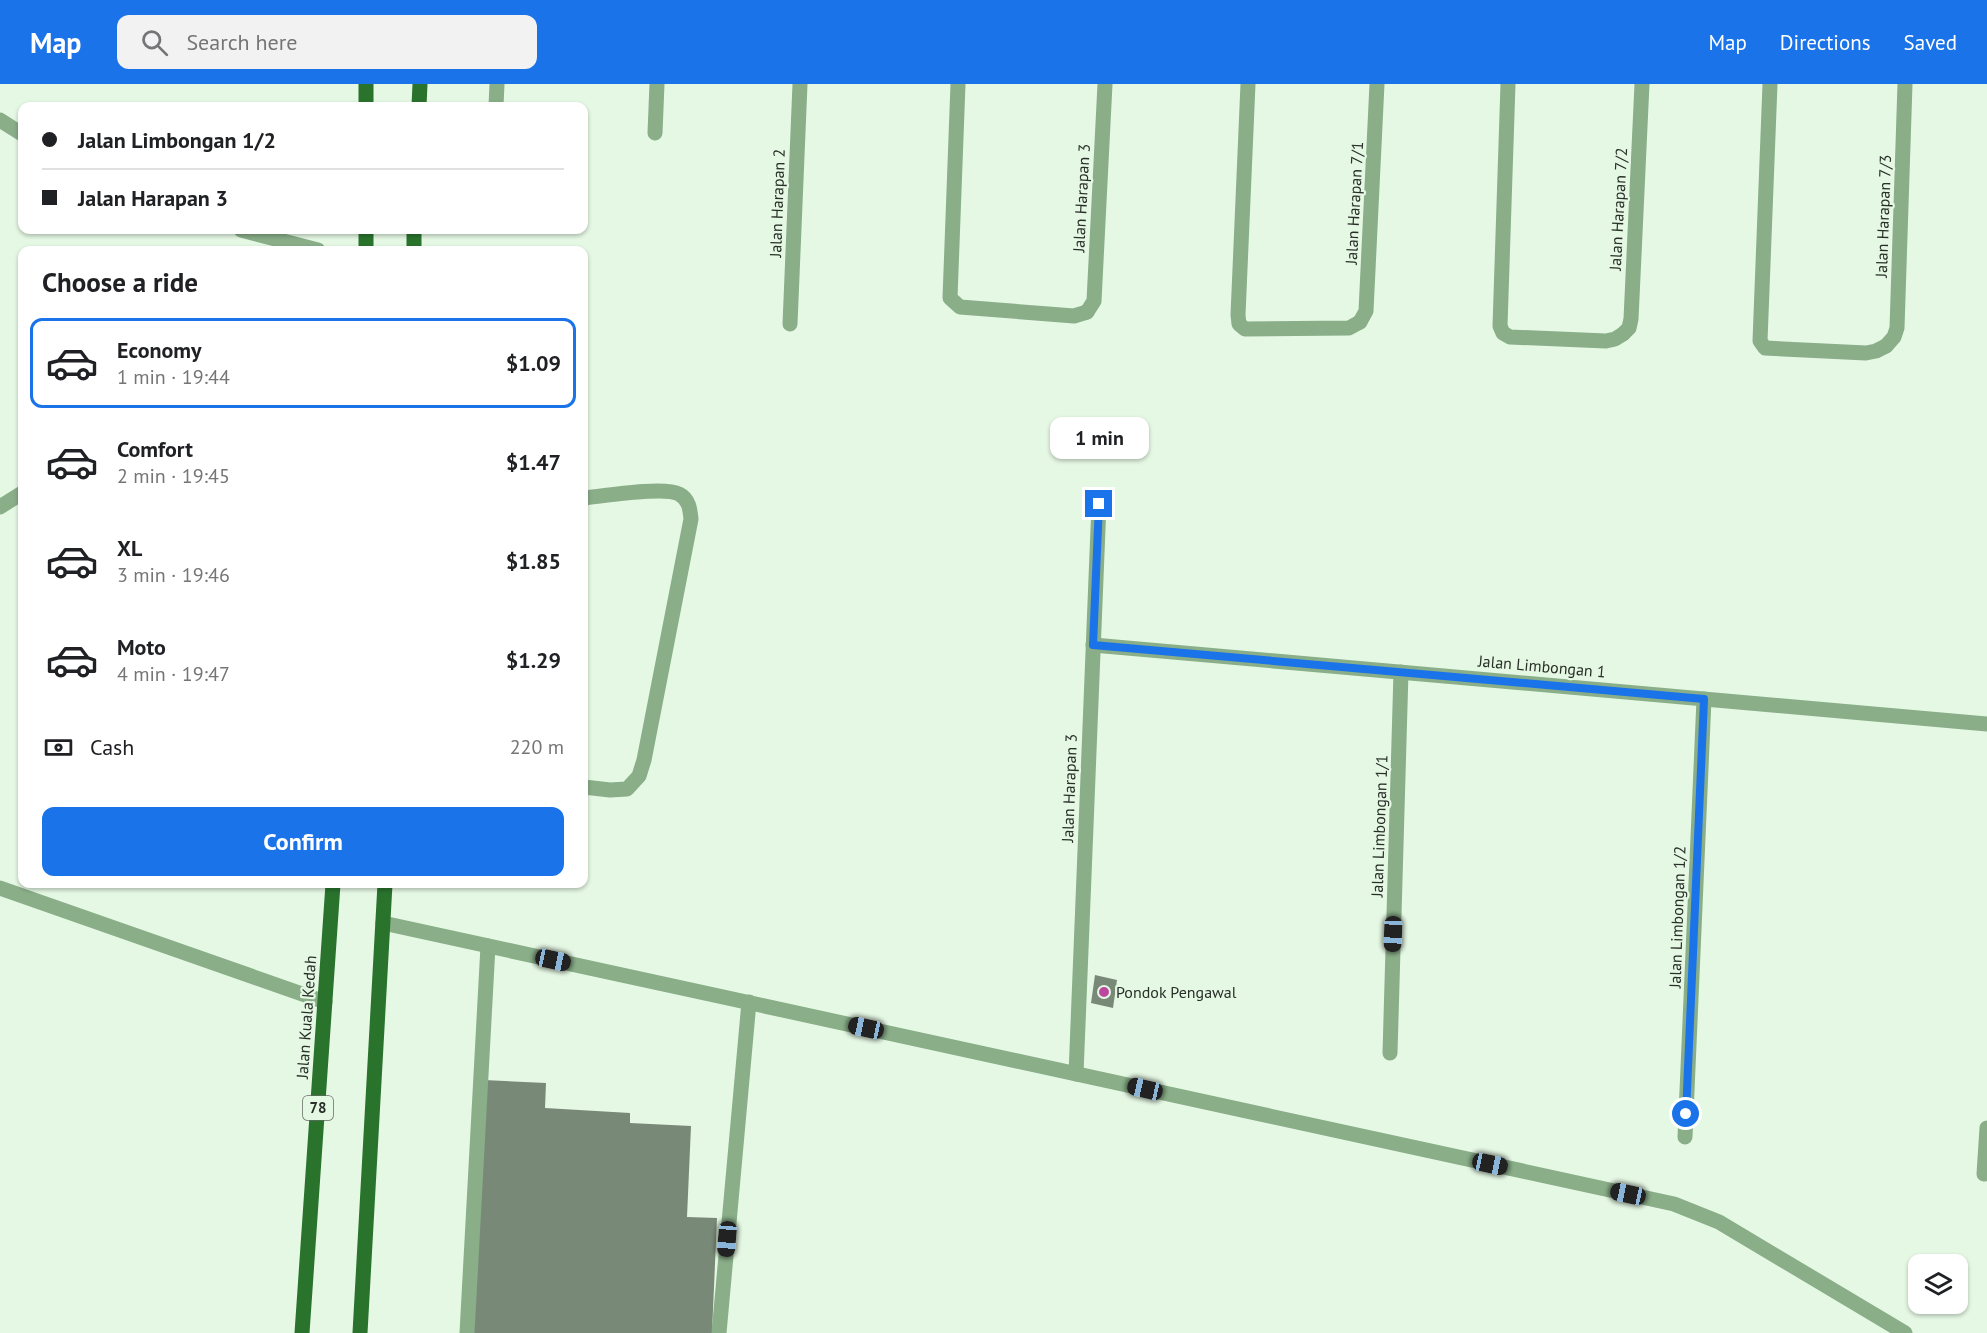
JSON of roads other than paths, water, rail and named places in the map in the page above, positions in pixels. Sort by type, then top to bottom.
[{"type":"main road","points":[[366,84],[366,102]]},
{"type":"main road","points":[[419,102],[420,84]]},
{"type":"main road","name":"Jalan Kuala Kedah","points":[[302,1333],[333,888]]},
{"type":"main road","points":[[360,1333],[385,888]]},
{"type":"street","points":[[496,102],[497,84]]},
{"type":"street","points":[[656,133],[657,84]]},
{"type":"street","name":"Jalan Harapan 2","points":[[790,324],[800,84]]},
{"type":"street","name":"Jalan Harapan 3","points":[[958,84],[950,297],[960,307],[1074,316],[1087,312],[1094,301],[1105,84]]},
{"type":"street","name":"Jalan Harapan 7/1","points":[[1248,84],[1238,315],[1239,324],[1245,329],[1349,328],[1360,322],[1366,311],[1377,84]]},
{"type":"street","name":"Jalan Harapan 7/2","points":[[1508,84],[1500,326],[1503,333],[1510,337],[1606,341],[1623,334],[1629,328],[1631,318],[1642,84]]},
{"type":"street","name":"Jalan Harapan 7/3","points":[[1770,84],[1762,345],[1765,348],[1866,352],[1876,351],[1886,346],[1894,337],[1897,328],[1905,84]]},
{"type":"street","points":[[0,120],[18,131]]},
{"type":"street","points":[[256,234],[303,246]]},
{"type":"street","points":[[588,498],[671,492],[679,494],[689,504],[691,519],[639,776],[627,789],[588,787]]},
{"type":"street","points":[[0,507],[18,496]]},
{"type":"street","name":"Jalan Harapan 3","points":[[1076,1074],[1099,504]]},
{"type":"street","name":"Jalan Limbongan 1","points":[[1093,645],[1987,724]]},
{"type":"street","name":"Jalan Limbongan 1/1","points":[[1390,1053],[1401,672]]},
{"type":"street","name":"Jalan Limbongan 1/2","points":[[1685,1137],[1704,699]]},
{"type":"street","points":[[0,888],[325,1002]]},
{"type":"street","points":[[383,923],[1674,1204],[1719,1222],[1905,1333]]},
{"type":"street","points":[[467,1333],[488,946]]},
{"type":"street","points":[[719,1333],[748,1002]]},
{"type":"street","points":[[1984,1174],[1987,1128]]},
{"type":"place","name":"Pondok Pengawal","points":[[1104,992]]}]
